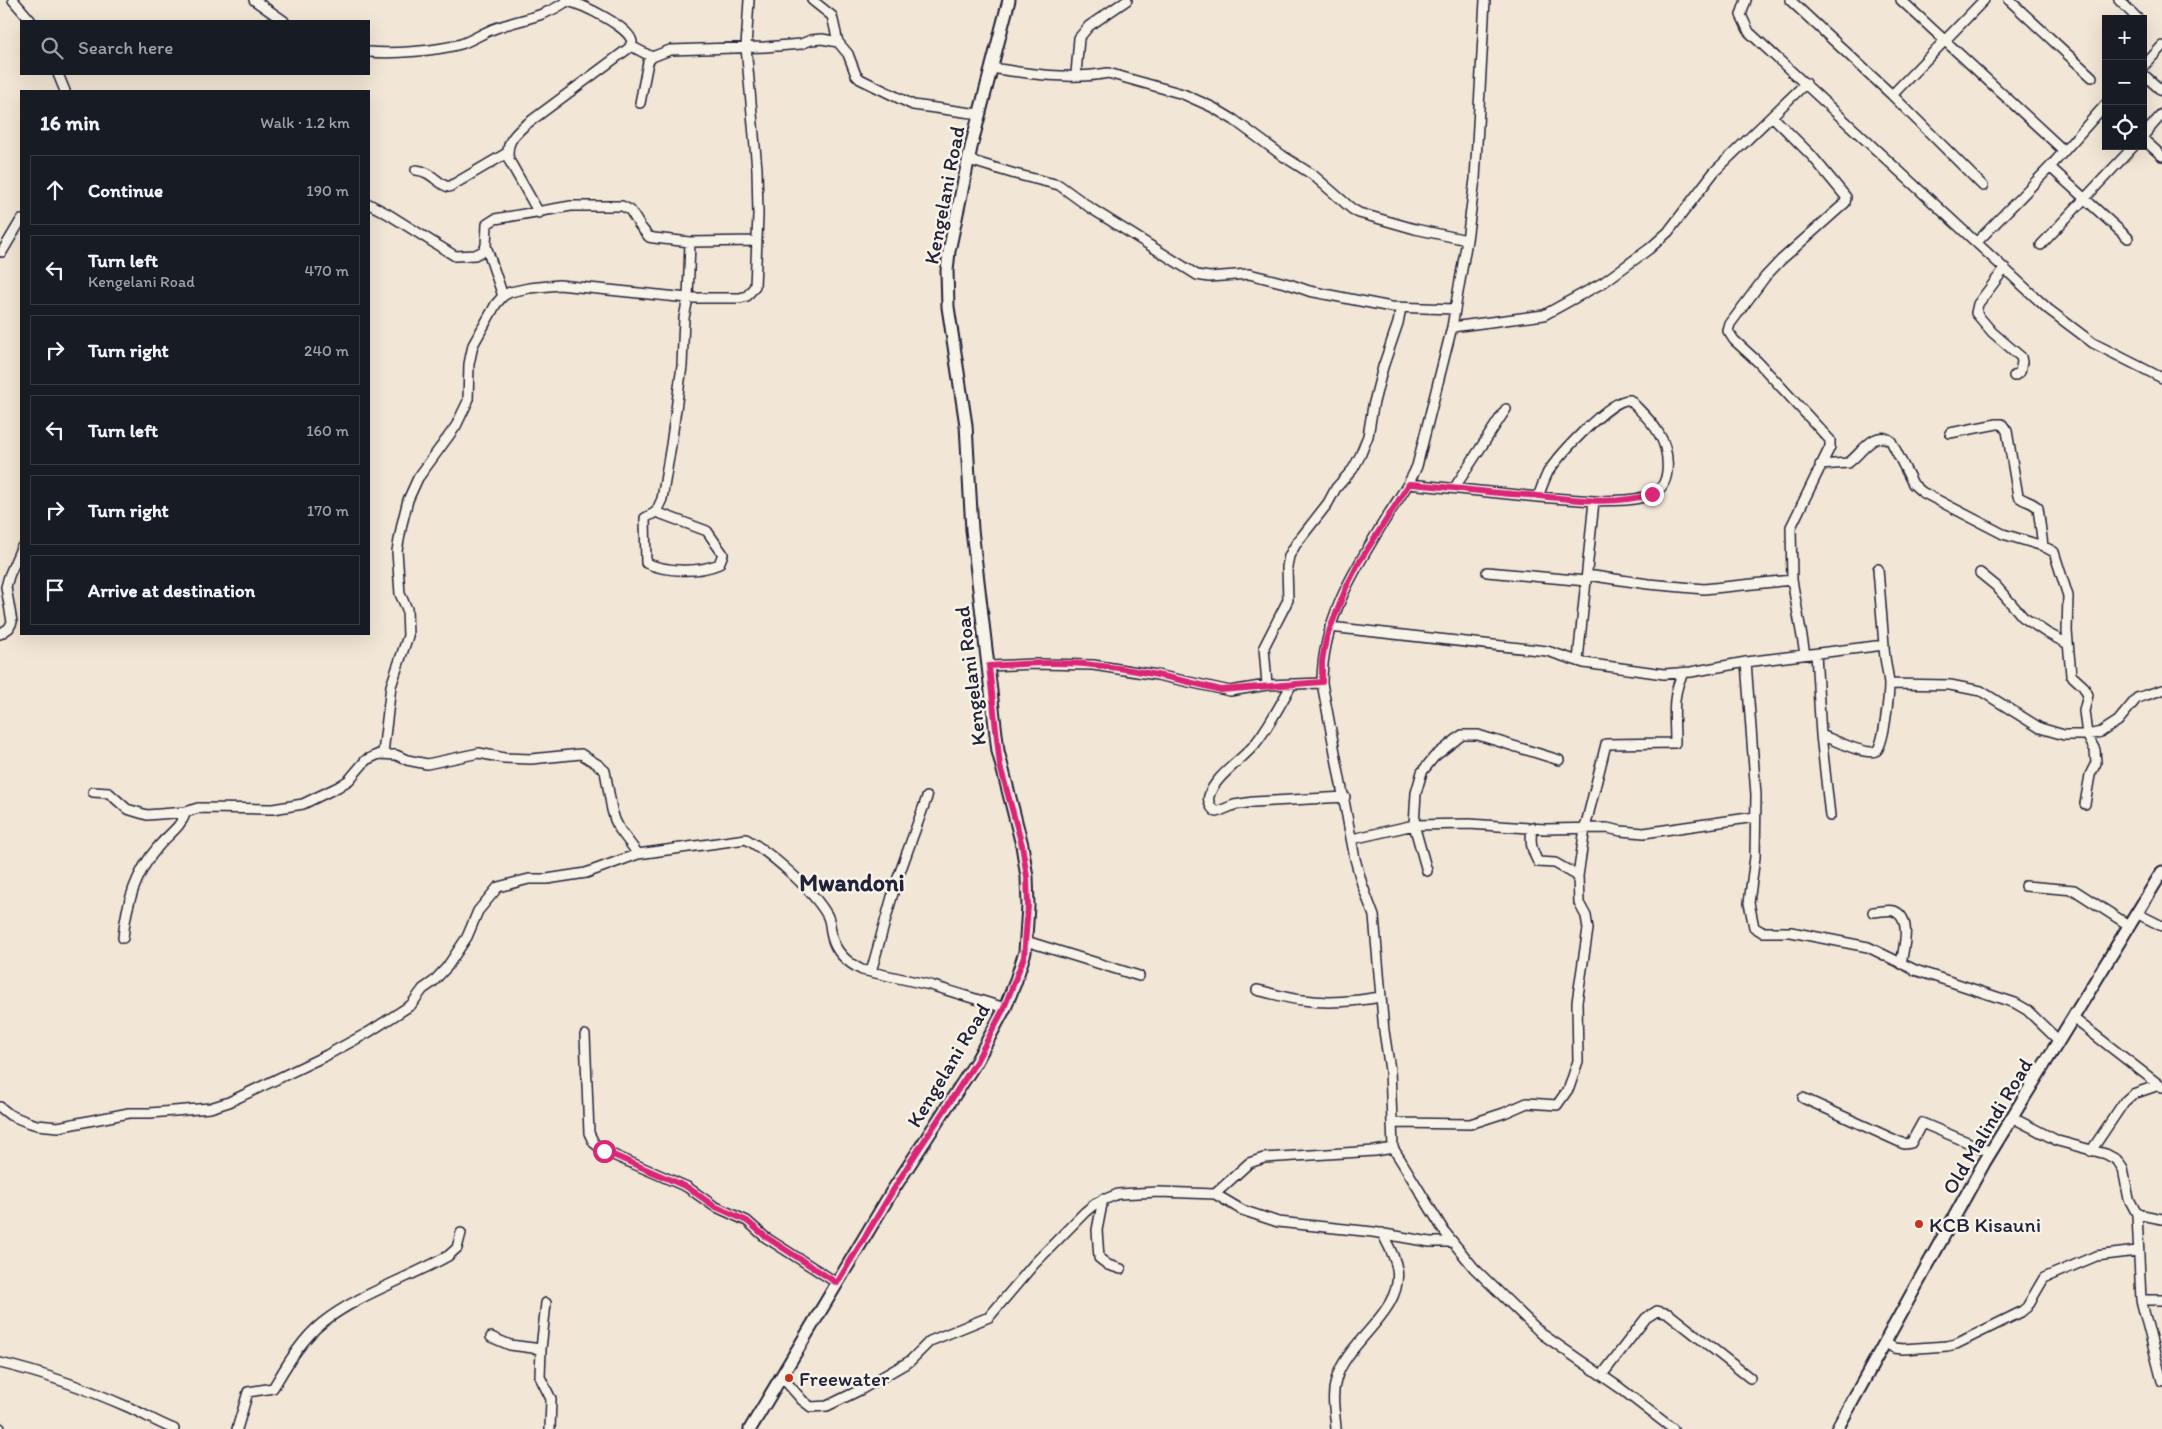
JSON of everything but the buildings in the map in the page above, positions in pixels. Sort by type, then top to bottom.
[{"type":"main road","name":"Kengelani Road","points":[[750,1429],[909,1164],[976,1062],[1004,1008],[1021,966],[1026,940],[1028,906],[1025,864],[1000,766],[972,530],[966,425],[947,287],[949,251],[979,114],[1009,0]]},
{"type":"main road","name":"Old Malindi Road","points":[[1836,1429],[1886,1343],[1991,1152],[2162,872]]},
{"type":"street","points":[[13,0],[30,20]]},
{"type":"street","points":[[254,0],[283,20]]},
{"type":"street","points":[[370,52],[389,53],[444,48],[463,43],[495,28],[540,16],[556,9],[566,0],[590,9],[629,34],[632,46]]},
{"type":"street","points":[[383,753],[391,686],[408,636],[407,609],[400,594],[397,551],[408,500],[418,478],[456,426],[468,401],[468,364],[473,345],[488,316],[503,296],[529,288],[559,285],[688,298],[740,298],[746,296],[755,286],[758,215],[757,169],[746,47],[749,0]]},
{"type":"street","points":[[812,0],[832,16],[838,42],[848,54],[856,75],[860,80],[913,105],[979,114]]},
{"type":"street","points":[[1076,74],[1079,38],[1089,26],[1127,0]]},
{"type":"street","points":[[1485,0],[1475,179],[1452,327],[1417,466],[1409,484],[1358,564],[1330,627],[1323,652],[1322,682],[1352,839],[1362,884],[1374,916],[1390,1070],[1394,1122],[1393,1148],[1452,1242],[1474,1268],[1542,1334],[1602,1375],[1673,1429]]},
{"type":"street","points":[[1746,0],[1741,15],[1749,32],[2048,309],[2104,350],[2162,378]]},
{"type":"street","points":[[1790,0],[1892,95],[1983,186]]},
{"type":"street","points":[[1901,0],[2063,150]]},
{"type":"street","points":[[1892,95],[1984,0]]},
{"type":"street","points":[[2009,0],[2092,77]]},
{"type":"street","points":[[2119,0],[2134,15]]},
{"type":"street","points":[[640,103],[646,68],[652,57],[670,50],[801,44],[816,40],[838,42]]},
{"type":"street","points":[[632,46],[652,57]]},
{"type":"street","points":[[539,213],[509,160],[507,153],[511,139],[524,126],[632,46]]},
{"type":"street","points":[[2147,63],[2162,46]]},
{"type":"street","points":[[992,68],[1029,74],[1096,75],[1108,73],[1183,94],[1234,120],[1282,156],[1313,175],[1359,213],[1415,229],[1467,240]]},
{"type":"street","points":[[58,75],[65,90]]},
{"type":"street","points":[[2147,78],[2162,91]]},
{"type":"street","points":[[1452,327],[1544,315],[1604,282],[1649,249],[1668,232],[1714,172],[1806,83]]},
{"type":"street","points":[[1977,242],[2050,167],[2063,150],[2105,105]]},
{"type":"street","points":[[2147,132],[2162,114]]},
{"type":"street","points":[[1773,117],[1846,195],[1846,199],[1765,277],[1730,324],[1728,331],[1734,340],[1758,362],[1828,436],[1830,447],[1791,527],[1792,580],[1805,654]]},
{"type":"street","points":[[2147,141],[2162,156]]},
{"type":"street","points":[[2041,245],[2130,150]]},
{"type":"street","points":[[416,170],[437,178],[445,186],[449,186],[507,153]]},
{"type":"street","points":[[969,160],[1064,187],[1092,209],[1197,275],[1209,277],[1249,274],[1309,291],[1401,308],[1455,309]]},
{"type":"street","points":[[2050,167],[2128,238]]},
{"type":"street","points":[[370,205],[455,256],[475,255],[486,246]]},
{"type":"street","points":[[503,296],[486,246],[487,224],[490,221],[571,206],[626,206],[649,236],[690,242],[756,241]]},
{"type":"street","points":[[2,252],[20,222]]},
{"type":"street","points":[[656,512],[709,533],[723,554],[720,564],[679,570],[655,567],[646,563],[645,518],[656,512],[662,499],[682,366],[684,318],[688,298],[690,242]]},
{"type":"street","points":[[2005,268],[1978,304],[1976,313],[1992,332],[2021,357],[2020,372],[2014,376]]},
{"type":"street","points":[[1268,686],[1264,647],[1288,600],[1287,567],[1289,556],[1360,456],[1368,436],[1383,367],[1398,323],[1401,308]]},
{"type":"street","points":[[1409,484],[1455,487],[1538,497],[1594,500],[1645,496],[1659,489],[1665,482],[1667,467],[1661,437],[1630,400],[1623,400],[1572,442],[1547,475],[1538,497]]},
{"type":"street","points":[[1455,487],[1506,410]]},
{"type":"street","points":[[1950,433],[2002,424],[2007,431],[2018,496],[2038,508],[2042,546]]},
{"type":"street","points":[[1820,465],[1848,463],[1866,445],[1880,438],[1886,438],[1891,441],[1913,484],[1922,492],[2003,534],[2042,546],[2054,552],[2066,589],[2071,675],[2083,686],[2088,695],[2084,711],[2087,735],[2095,750],[2096,763],[2090,775],[2085,804]]},
{"type":"street","points":[[1578,660],[1594,500]]},
{"type":"street","points":[[0,634],[9,628],[12,622],[6,587],[20,550]]},
{"type":"street","points":[[1821,734],[1865,752],[1877,751],[1884,735],[1889,684],[1878,570]]},
{"type":"street","points":[[1487,572],[1587,578],[1704,589],[1792,580]]},
{"type":"street","points":[[1980,573],[1996,586],[2023,617],[2047,634],[2068,644]]},
{"type":"street","points":[[1330,627],[1539,650],[1578,660],[1654,673],[1683,673],[1746,662],[1884,645]]},
{"type":"street","points":[[1816,654],[1821,734],[1830,816]]},
{"type":"street","points":[[1746,662],[1756,795],[1755,856],[1749,903],[1754,927],[1762,932],[1791,932],[1857,944],[1878,951],[1901,964],[2015,1003],[2027,1010],[2058,1040]]},
{"type":"street","points":[[989,666],[1036,664],[1092,665],[1157,674],[1230,691],[1322,682]]},
{"type":"street","points":[[1394,1122],[1470,1124],[1527,1103],[1554,1106],[1561,1101],[1577,1069],[1579,1048],[1577,1002],[1588,940],[1587,920],[1579,903],[1577,892],[1578,876],[1585,828],[1606,744],[1674,743],[1674,702],[1677,685],[1683,673]]},
{"type":"street","points":[[1292,684],[1268,728],[1246,755],[1215,784],[1209,796],[1209,803],[1214,811],[1217,812],[1234,805],[1253,802],[1345,797]]},
{"type":"street","points":[[1889,684],[1950,685],[1981,690],[2040,728],[2064,734],[2087,735],[2106,730],[2118,721],[2137,698],[2162,690]]},
{"type":"street","points":[[1427,871],[1414,825],[1416,793],[1422,772],[1434,757],[1462,736],[1478,735],[1559,760]]},
{"type":"street","points":[[93,792],[109,794],[127,809],[147,815],[186,812],[198,808],[273,809],[303,804],[338,787],[349,780],[366,760],[383,753],[427,764],[479,753],[504,758],[581,754],[598,764],[605,771],[615,820],[638,854]]},
{"type":"street","points":[[871,972],[895,886],[927,797]]},
{"type":"street","points":[[123,938],[127,906],[136,881],[153,853],[182,824],[186,812]]},
{"type":"street","points":[[1352,839],[1414,825],[1469,824],[1607,828],[1644,833],[1755,817]]},
{"type":"street","points":[[1532,827],[1531,850],[1538,862],[1555,863],[1578,876]]},
{"type":"street","points":[[0,1106],[10,1115],[37,1126],[58,1127],[129,1113],[210,1108],[229,1102],[327,1055],[369,1032],[411,1005],[423,989],[434,982],[447,967],[467,937],[478,911],[498,887],[529,879],[547,879],[586,873],[638,854],[746,839],[764,851],[796,879],[823,909],[829,920],[835,946],[843,957],[862,970],[930,985],[1004,1008]]},
{"type":"street","points":[[2025,886],[2074,890],[2130,926]]},
{"type":"street","points":[[1874,912],[1893,911],[1899,914],[1904,921],[1904,944],[1901,964]]},
{"type":"street","points":[[2138,914],[2162,926]]},
{"type":"street","points":[[1026,940],[1139,976]]},
{"type":"street","points":[[1257,990],[1311,1001],[1356,1001],[1381,997]]},
{"type":"street","points":[[2073,1018],[2160,1086]]},
{"type":"street","points":[[585,1035],[589,1133],[594,1143],[614,1156],[687,1187],[714,1206],[740,1217],[784,1250],[813,1265],[837,1283]]},
{"type":"street","points":[[2091,1151],[2115,1112],[2124,1102],[2133,1094],[2160,1086]]},
{"type":"street","points":[[1804,1098],[1904,1144],[1911,1143],[1922,1123],[1991,1152]]},
{"type":"street","points":[[2011,1118],[2058,1141],[2106,1154],[2120,1164],[2131,1204],[2136,1214],[2141,1300],[2162,1381]]},
{"type":"street","points":[[1215,1194],[1245,1166],[1264,1158],[1375,1151],[1393,1148]]},
{"type":"street","points":[[782,1377],[807,1405],[814,1408],[827,1406],[860,1390],[910,1361],[930,1340],[989,1317],[1046,1251],[1085,1212],[1103,1200],[1118,1194],[1133,1192],[1215,1194],[1242,1210],[1278,1222],[1382,1234],[1430,1242],[1452,1242]]},
{"type":"street","points":[[1103,1200],[1097,1230],[1099,1258],[1108,1265],[1121,1269]]},
{"type":"street","points":[[2136,1214],[2162,1219]]},
{"type":"street","points":[[237,1429],[246,1395],[251,1390],[268,1390],[273,1388],[302,1343],[321,1324],[376,1291],[448,1256],[457,1248],[461,1234]]},
{"type":"street","points":[[1336,1429],[1333,1397],[1338,1372],[1353,1348],[1382,1315],[1392,1298],[1395,1288],[1397,1266],[1382,1234]]},
{"type":"street","points":[[1886,1343],[1894,1348],[1903,1349],[1956,1344],[2021,1312],[2027,1307],[2044,1278],[2096,1256],[2137,1251]]},
{"type":"street","points":[[2141,1300],[2162,1300]]},
{"type":"street","points":[[546,1303],[541,1349],[541,1379],[551,1399],[550,1429]]},
{"type":"street","points":[[1602,1375],[1646,1318],[1657,1311],[1668,1314],[1750,1378]]},
{"type":"street","points":[[491,1337],[510,1345],[541,1349]]},
{"type":"street","points":[[0,1363],[40,1373],[99,1394],[139,1412],[157,1423],[174,1429]]},
{"type":"place","name":"KCB Kisauni","points":[[1919,1224]]},
{"type":"place","name":"Freewater","points":[[789,1378]]},
{"type":"district","name":"Mwandoni","points":[[852,882]]},
{"type":"route","points":[[604,1151],[681,1184],[714,1206],[740,1217],[784,1250],[813,1265],[837,1283],[850,1265],[909,1164],[976,1062],[1004,1008],[1024,957],[1028,906],[1027,877],[1022,845],[1000,766],[989,666],[1036,664],[1092,665],[1157,674],[1230,691],[1322,682],[1322,661],[1326,639],[1346,588],[1358,564],[1409,484],[1455,487],[1502,494],[1594,500],[1634,498],[1652,494]]}]
